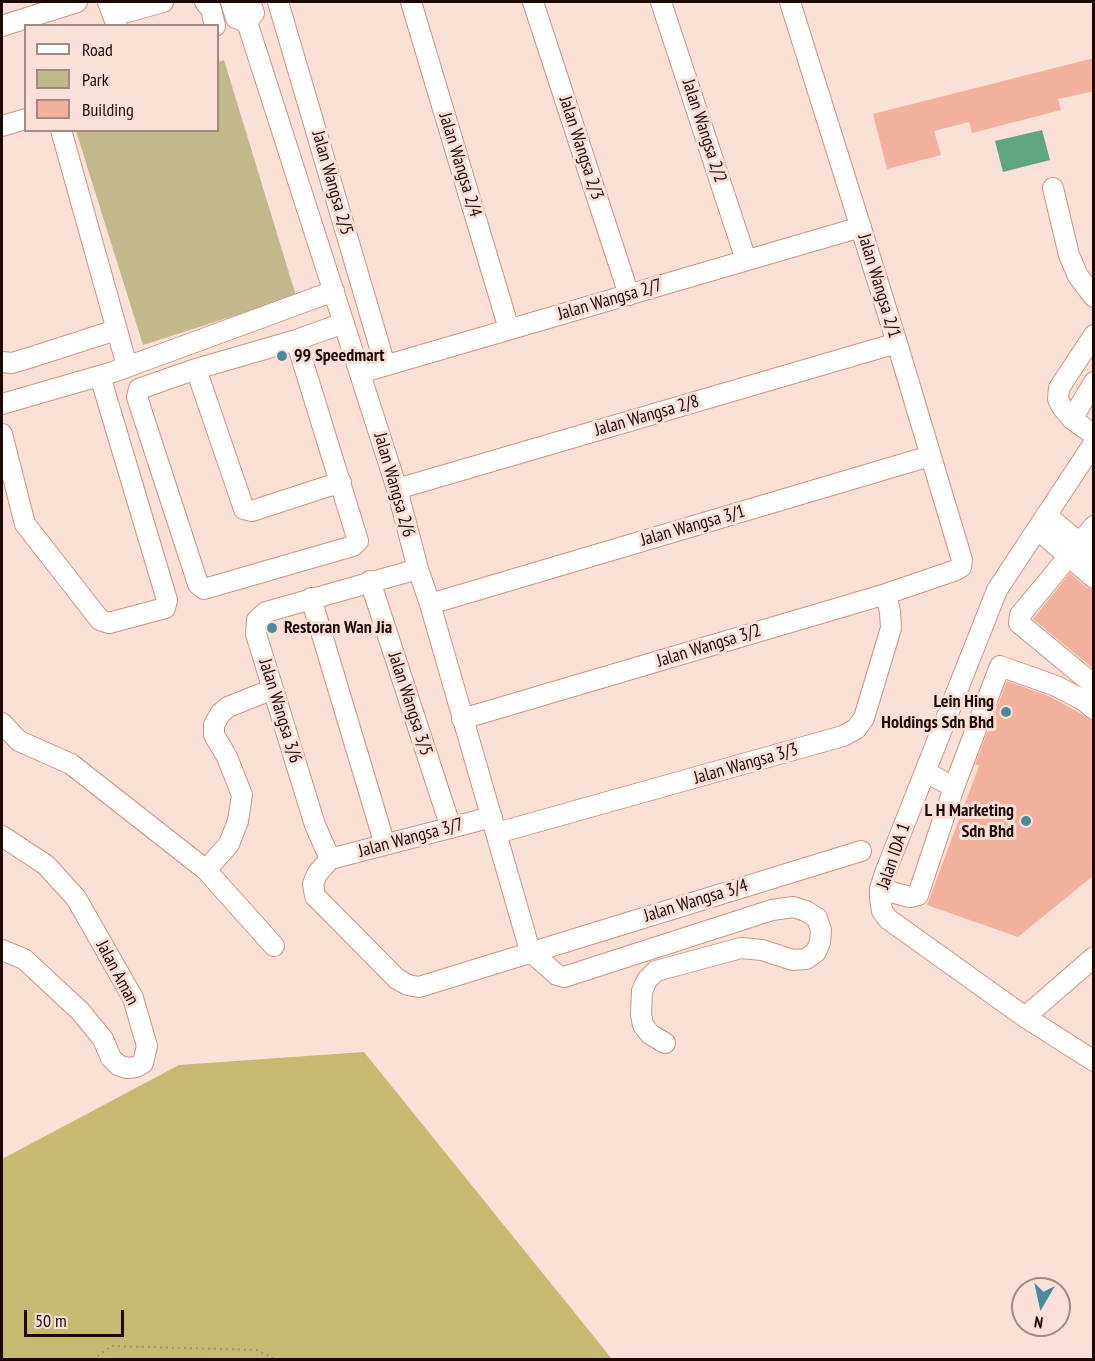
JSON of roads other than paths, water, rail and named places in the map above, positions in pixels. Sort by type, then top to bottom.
[{"type":"street","points":[[2,26],[77,2]]},
{"type":"street","points":[[108,2],[116,24]]},
{"type":"street","points":[[122,2],[127,12],[163,2]]},
{"type":"street","points":[[205,2],[211,9],[215,24]]},
{"type":"street","name":"Jalan Wangsa 2/6","points":[[231,2],[236,18],[248,22]]},
{"type":"street","name":"Jalan Wangsa 2/6","points":[[248,22],[254,13],[250,2]]},
{"type":"street","name":"Jalan Wangsa 2/5","points":[[278,2],[385,366]]},
{"type":"street","name":"Jalan Wangsa 2/4","points":[[411,2],[509,330]]},
{"type":"street","name":"Jalan Wangsa 2/3","points":[[533,2],[629,294]]},
{"type":"street","name":"Jalan Wangsa 2/2","points":[[661,2],[746,260]]},
{"type":"street","name":"Jalan Wangsa 2/1","points":[[790,2],[897,343],[962,560],[961,567],[956,570]]},
{"type":"street","name":"Jalan Wangsa 2/6","points":[[248,22],[397,489],[418,569],[530,951]]},
{"type":"street","points":[[2,126],[24,119]]},
{"type":"street","points":[[62,132],[127,366]]},
{"type":"street","points":[[1053,188],[1069,255],[1078,276],[1094,297]]},
{"type":"street","name":"Jalan Wangsa 2/7","points":[[360,373],[861,227]]},
{"type":"street","points":[[2,404],[100,376],[334,291]]},
{"type":"street","points":[[296,340],[358,536],[356,544],[208,589],[201,587],[137,393],[142,387],[344,323]]},
{"type":"street","points":[[2,362],[12,363],[116,330]]},
{"type":"street","points":[[1094,335],[1059,388],[1058,399],[1072,419],[1094,435]]},
{"type":"street","name":"Jalan Wangsa 2/8","points":[[397,489],[897,343]]},
{"type":"street","points":[[196,369],[244,509],[252,511],[341,482]]},
{"type":"street","points":[[2,434],[25,524],[100,620],[109,623],[165,608],[167,600],[100,376]]},
{"type":"street","points":[[1072,419],[1094,382]]},
{"type":"street","name":"Jalan IDA 1","points":[[1094,443],[997,590],[880,889],[882,911],[888,919],[1025,1017],[1094,1061]]},
{"type":"street","name":"Jalan Wangsa 3/1","points":[[430,604],[930,456]]},
{"type":"street","points":[[1041,522],[1081,552],[1094,578]]},
{"type":"street","points":[[1094,526],[1081,552],[1020,615],[1019,623],[1094,685]]},
{"type":"street","name":"Jalan Wangsa 3/6","points":[[330,859],[315,825],[256,634],[257,620],[266,612],[418,569]]},
{"type":"street","name":"Jalan Wangsa 3/2","points":[[462,720],[886,594],[956,570]]},
{"type":"street","name":"Jalan Wangsa 3/5","points":[[370,581],[450,828]]},
{"type":"street","name":"Jalan Wangsa 3/3","points":[[494,825],[843,736],[856,729],[864,718],[891,628],[886,594]]},
{"type":"street","points":[[311,598],[385,845]]},
{"type":"street","points":[[880,889],[910,897],[918,895],[954,787],[1002,659],[1083,700],[1094,709]]},
{"type":"street","points":[[206,870],[230,844],[238,821],[242,795],[227,757],[214,735],[214,725],[220,714],[228,707],[273,689]]},
{"type":"street","points":[[2,723],[19,741],[71,764],[206,870],[274,946]]},
{"type":"street","points":[[925,772],[954,787]]},
{"type":"street","name":"Jalan Wangsa 3/7","points":[[330,859],[450,828],[494,825]]},
{"type":"street","name":"Jalan Aman","points":[[2,836],[46,865],[76,898],[133,998],[147,1046],[143,1063],[127,1068],[118,1065],[111,1058],[103,1039],[80,1011],[24,959],[2,950]]},
{"type":"street","name":"Jalan Wangsa 3/4","points":[[330,859],[317,874],[313,884],[315,896],[388,971],[408,985],[419,987],[861,851]]},
{"type":"street","points":[[530,951],[562,977],[772,910],[793,907],[806,910],[816,918],[820,930],[820,942],[816,952],[806,959],[793,960],[762,950],[741,948],[656,971],[646,980],[642,991],[641,1015],[650,1034],[665,1043]]},
{"type":"street","points":[[1025,1017],[1094,957]]},
{"type":"place","name":"99 Speedmart","points":[[282,356]]},
{"type":"place","name":"Restoran Wan Jia","points":[[272,628]]},
{"type":"place","name":"Lein Hing Holdings Sdn Bhd","points":[[1006,712]]},
{"type":"place","name":"L H Marketing Sdn Bhd","points":[[1026,821]]}]
